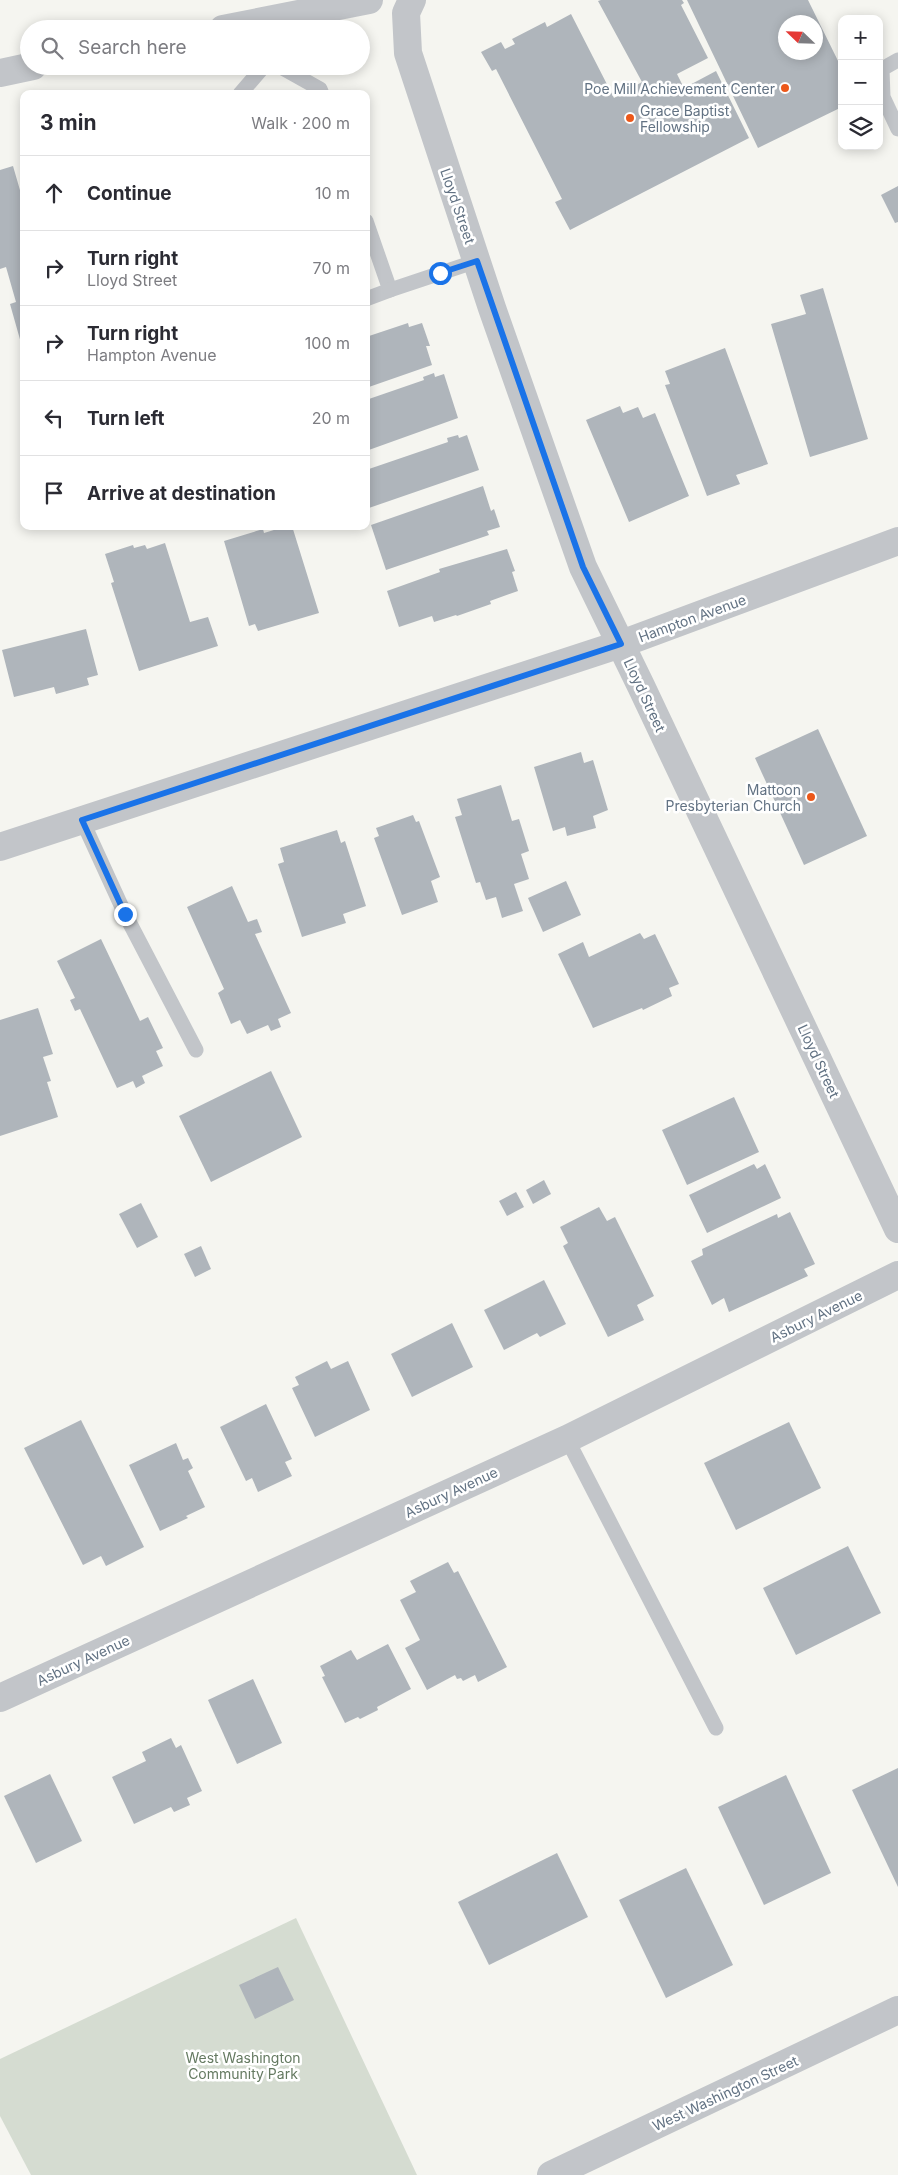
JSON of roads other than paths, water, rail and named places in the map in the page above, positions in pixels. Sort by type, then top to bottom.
[{"type":"street","points":[[280,20],[369,0]]},
{"type":"street","name":"Lloyd Street","points":[[412,0],[406,13],[408,53],[425,109],[583,567],[898,1229]]},
{"type":"street","points":[[0,73],[20,69]]},
{"type":"street","name":"Hampton Avenue","points":[[0,847],[621,644],[898,541]]},
{"type":"street","name":"Asbury Avenue","points":[[0,1698],[566,1439],[898,1275]]},
{"type":"street","name":"West Washington Street","points":[[551,2175],[898,2010]]},
{"type":"lane","points":[[898,60],[882,69],[883,98],[898,130]]},
{"type":"lane","points":[[243,90],[256,75]]},
{"type":"lane","points":[[296,75],[320,90]]},
{"type":"lane","points":[[370,232],[390,290]]},
{"type":"lane","points":[[370,298],[477,261]]},
{"type":"lane","points":[[82,820],[125,914],[196,1050]]},
{"type":"lane","points":[[566,1439],[716,1728]]},
{"type":"place","name":"Poe Mill Achievement Center","points":[[785,88]]},
{"type":"place","name":"Grace Baptist Fellowship","points":[[630,118]]},
{"type":"place","name":"Mattoon Presbyterian Church","points":[[811,797]]},
{"type":"park label","name":"West Washington Community Park","points":[[243,2066]]}]
